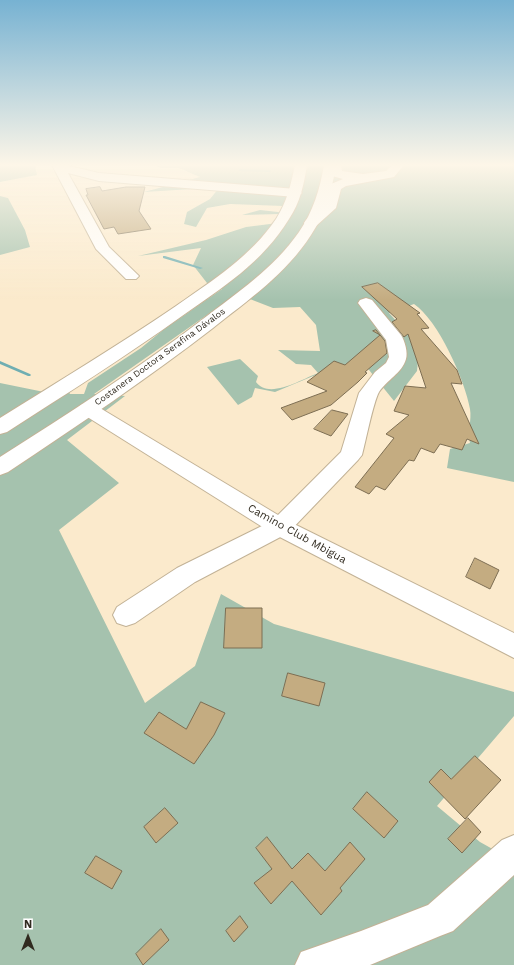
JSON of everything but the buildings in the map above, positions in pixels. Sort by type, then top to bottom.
[{"type":"main road","points":[[82,210],[103,249],[131,276]]},
{"type":"main road","points":[[0,427],[158,326],[239,268],[270,237],[287,210]]},
{"type":"main road","name":"Costanera Doctora Serafina Dávalos","points":[[0,467],[88,409],[186,341],[268,277],[297,244],[319,210]]},
{"type":"main road","points":[[311,224],[327,210]]},
{"type":"main road","points":[[126,615],[186,575],[280,527],[350,455],[369,394],[382,376],[394,366],[398,358],[395,339],[366,303]]},
{"type":"main road","name":"Camino Club Mbigua","points":[[84,374],[77,386],[75,396],[77,402],[88,409],[280,527],[514,646]]},
{"type":"main road","points":[[314,965],[361,950],[440,918],[514,852]]},
{"type":"green space","points":[[0,210],[14,210],[25,230],[30,247],[0,255]]},
{"type":"green space","points":[[190,210],[206,210],[196,227],[184,224],[187,212]]},
{"type":"green space","points":[[260,210],[287,213],[285,210],[514,210],[514,482],[447,468],[450,449],[470,443],[470,409],[463,383],[441,337],[423,312],[414,304],[389,313],[399,324],[384,330],[411,330],[419,351],[417,371],[394,401],[361,360],[318,374],[275,392],[255,388],[252,397],[238,405],[207,367],[240,359],[258,376],[256,382],[262,387],[277,389],[318,373],[311,365],[296,364],[278,350],[320,351],[316,325],[300,307],[273,308],[237,294],[94,394],[125,396],[67,440],[119,483],[59,530],[145,703],[195,666],[221,594],[274,624],[514,692],[514,716],[437,806],[480,842],[514,861],[514,965],[0,965],[0,383],[49,393],[69,392],[70,394],[84,394],[88,383],[141,348],[163,330],[222,289],[207,283],[193,265],[201,248],[138,256],[206,240],[246,227],[278,223],[280,214],[242,215]]},
{"type":"waterway","points":[[164,257],[201,268]]},
{"type":"waterway","points":[[0,362],[29,375]]}]
